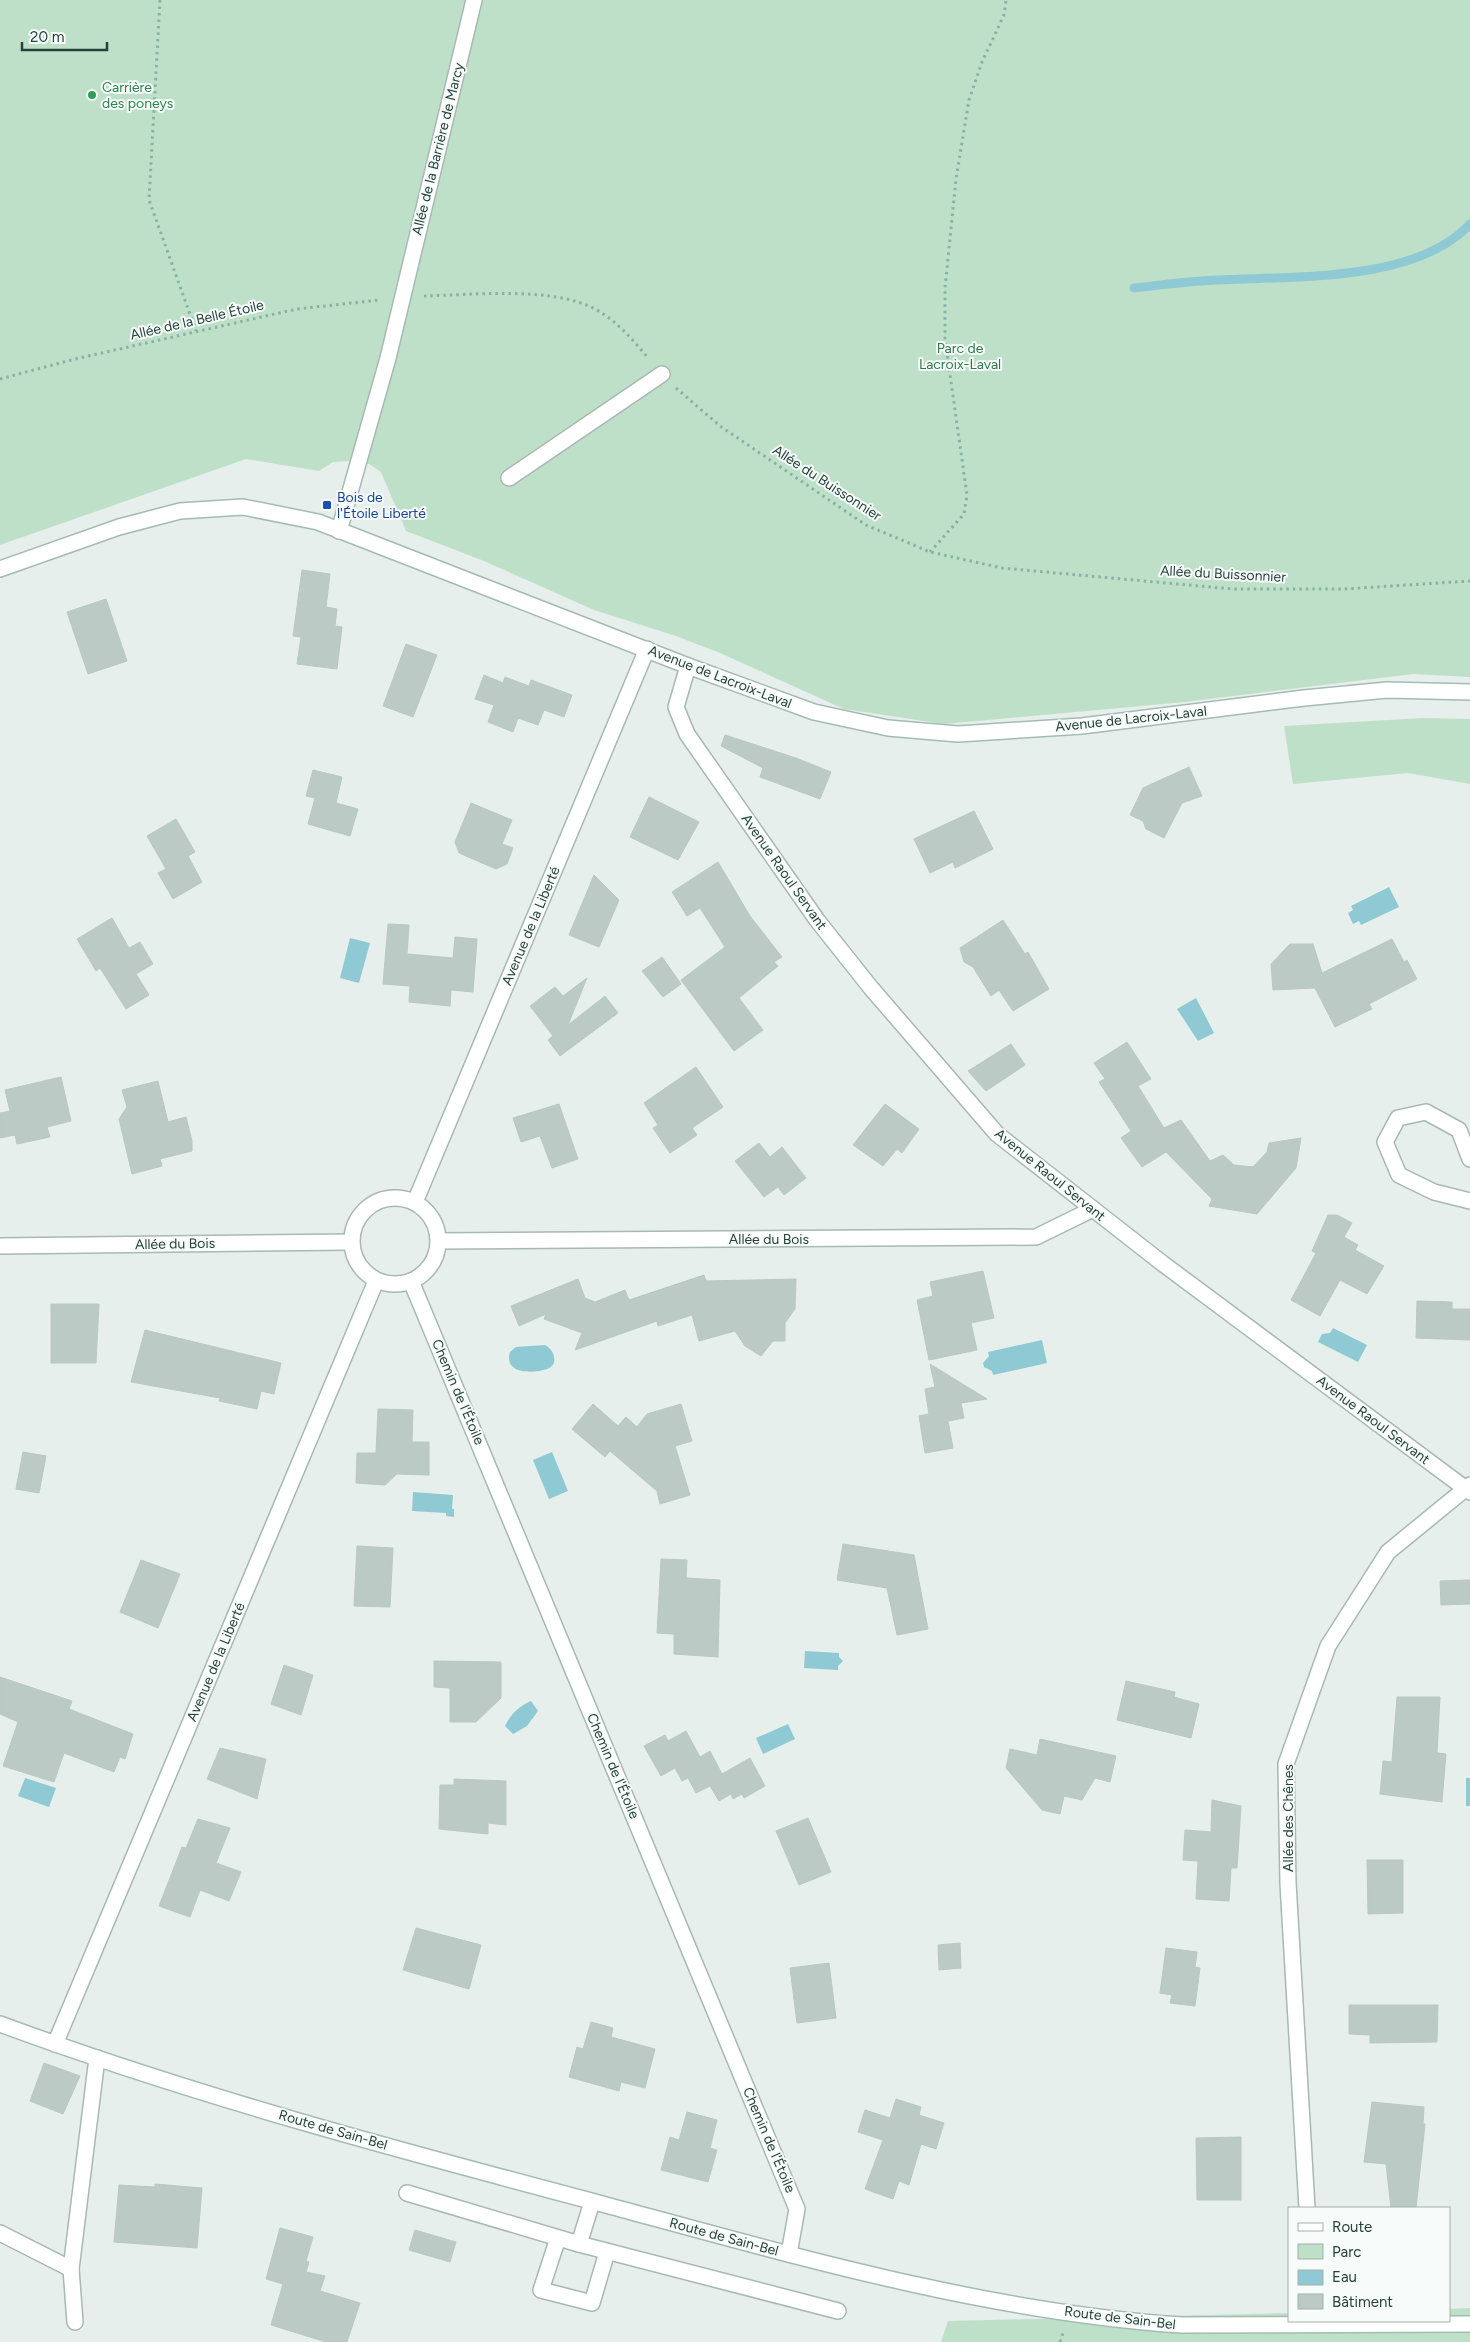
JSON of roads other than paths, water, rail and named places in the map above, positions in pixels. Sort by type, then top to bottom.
[{"type":"street","name":"Allée de la Barrière de Marcy","points":[[339,531],[388,358],[474,0]]},
{"type":"street","points":[[509,478],[662,374]]},
{"type":"street","name":"Avenue de Lacroix-Laval","points":[[0,569],[119,527],[180,511],[244,507],[318,522],[688,666],[814,712],[888,728],[958,734],[1082,726],[1304,698],[1387,690],[1470,692]]},
{"type":"street","name":"Avenue de la Liberté","points":[[414,1202],[647,649]]},
{"type":"street","name":"Avenue Raoul Servant","points":[[688,666],[676,707],[687,734],[817,920],[871,988],[996,1134],[1093,1210],[1468,1488]]},
{"type":"street","points":[[1470,1159],[1459,1130],[1426,1112],[1398,1118],[1385,1142],[1399,1175],[1434,1192],[1470,1202]]},
{"type":"street","points":[[385,1198],[400,1198],[414,1202],[424,1209],[432,1218],[438,1240],[431,1265],[422,1275],[411,1281],[394,1285],[376,1281],[358,1265],[352,1254],[351,1242],[356,1220],[371,1204],[385,1198]]},
{"type":"street","name":"Allée du Bois","points":[[438,1240],[1036,1237],[1093,1210]]},
{"type":"street","name":"Allée du Bois","points":[[0,1246],[351,1242]]},
{"type":"street","name":"Avenue de la Liberté","points":[[55,2044],[376,1281]]},
{"type":"street","name":"Chemin de l'Étoile","points":[[411,1281],[798,2209],[789,2254]]},
{"type":"street","name":"Allée des Chênes","points":[[1307,2207],[1288,1883],[1286,1764],[1328,1646],[1388,1552],[1468,1488]]},
{"type":"street","name":"Route de Sain-Bel","points":[[0,2024],[97,2058],[247,2106],[592,2202],[789,2254],[994,2301],[1135,2322],[1219,2326],[1314,2323],[1470,2324]]},
{"type":"street","points":[[75,2322],[71,2269],[97,2058]]},
{"type":"street","points":[[407,2193],[607,2252],[838,2311]]},
{"type":"street","points":[[579,2244],[592,2202]]},
{"type":"street","points":[[0,2233],[71,2269]]},
{"type":"street","points":[[558,2238],[541,2290],[592,2303],[607,2252]]},
{"type":"water","points":[[1389,887],[1399,907],[1361,925],[1359,921],[1353,924],[1348,913],[1353,910],[1351,906]]},
{"type":"water","points":[[350,938],[370,943],[359,983],[340,978]]},
{"type":"water","points":[[1196,998],[1214,1033],[1198,1041],[1177,1009]]},
{"type":"water","points":[[1333,1328],[1367,1345],[1358,1362],[1318,1342],[1322,1334],[1330,1333]]},
{"type":"water","points":[[1042,1340],[1047,1363],[993,1375],[992,1371],[984,1367],[983,1363],[989,1356],[988,1352]]},
{"type":"water","points":[[545,1345],[551,1350],[554,1357],[551,1367],[541,1371],[527,1372],[511,1365],[509,1359],[510,1352],[516,1347]]},
{"type":"water","points":[[552,1452],[568,1491],[549,1499],[533,1460]]},
{"type":"water","points":[[413,1492],[453,1495],[452,1509],[454,1509],[454,1517],[446,1516],[446,1513],[412,1511]]},
{"type":"water","points":[[805,1651],[839,1653],[839,1657],[843,1661],[838,1666],[838,1670],[804,1668]]},
{"type":"water","points":[[531,1701],[538,1711],[527,1726],[513,1734],[505,1726],[507,1722],[519,1708]]},
{"type":"water","points":[[788,1724],[795,1739],[763,1754],[756,1738]]},
{"type":"water","points":[[25,1778],[56,1788],[49,1807],[18,1796]]},
{"type":"water","points":[[1466,1778],[1470,1778],[1470,1806],[1466,1806]]},
{"type":"waterway","points":[[1134,288],[1175,283],[1315,276],[1351,273],[1386,267],[1418,257],[1447,243],[1470,224]]},
{"type":"place","name":"Carrière des poneys","points":[[92,95]]},
{"type":"place","name":"Bois de l'Étoile Liberté","points":[[327,505]]},
{"type":"park label","name":"Parc de Lacroix-Laval","points":[[960,356]]}]
